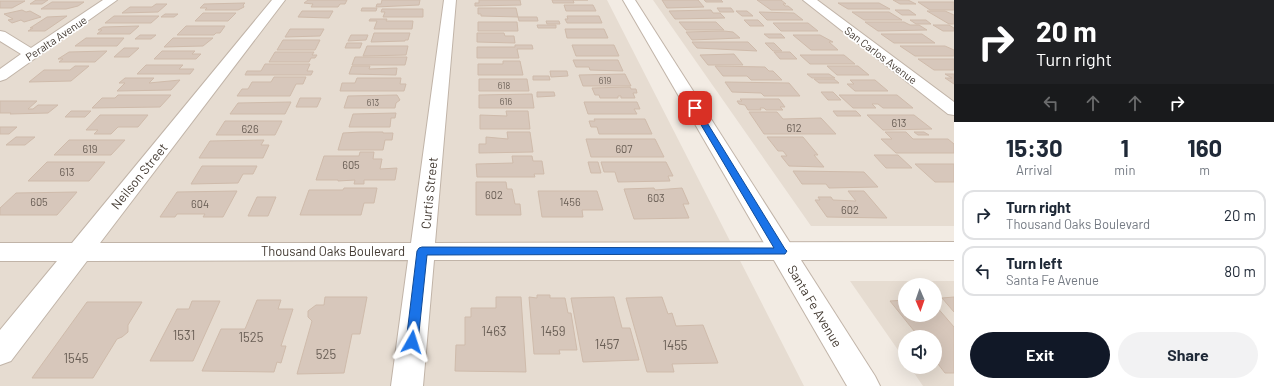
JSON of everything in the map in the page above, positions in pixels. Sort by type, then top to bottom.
[{"type":"street","name":"Peralta Avenue","points":[[0,76],[111,0]]},
{"type":"street","name":"Neilson Street","points":[[0,352],[279,0]]},
{"type":"street","name":"Curtis Street","points":[[407,386],[450,0]]},
{"type":"street","name":"Santa Fe Avenue","points":[[629,0],[864,386]]},
{"type":"street","name":"San Carlos Avenue","points":[[809,0],[954,110]]},
{"type":"street","points":[[0,35],[31,54]]},
{"type":"street","name":"Thousand Oaks Boulevard","points":[[0,252],[954,251]]},
{"type":"shaded area","points":[[0,0],[607,0],[804,386],[0,386]]},
{"type":"shaded area","points":[[653,0],[954,0],[954,226],[811,226]]},
{"type":"shaded area","points":[[850,281],[898,281],[898,322],[942,322],[942,281],[954,281],[954,386],[923,386],[915,374],[942,374],[942,330],[898,330],[898,350]]},
{"type":"building","points":[[36,0],[48,0],[42,4],[30,4]]},
{"type":"building","points":[[308,0],[347,0],[345,4],[340,4],[338,7],[311,7],[313,4],[304,3]]},
{"type":"building","points":[[382,0],[420,0],[419,5],[376,7],[377,4],[381,4]]},
{"type":"building","points":[[479,0],[520,0],[521,5],[475,6],[475,3],[479,3]]},
{"type":"building","points":[[552,0],[573,0],[574,3],[553,3]]},
{"type":"building","points":[[662,0],[698,0],[704,7],[667,8]]},
{"type":"building","points":[[704,0],[721,0],[723,2],[706,2]]},
{"type":"building","points":[[757,0],[781,0],[786,4],[783,4],[785,6],[788,6],[793,10],[771,10]]},
{"type":"building","points":[[893,0],[908,0],[916,4],[900,4]]},
{"type":"building","points":[[0,1],[25,1],[12,8],[0,8]]},
{"type":"building","points":[[52,2],[84,2],[78,6],[66,9],[41,9]]},
{"type":"building","points":[[918,2],[954,2],[954,10],[930,10]]},
{"type":"building","points":[[245,3],[243,5],[244,7],[238,10],[205,10],[207,8],[200,8],[204,4]]},
{"type":"building","points":[[838,3],[879,3],[890,9],[848,9]]},
{"type":"building","points":[[156,4],[167,4],[158,12],[122,13],[130,7],[152,7]]},
{"type":"building","points":[[564,5],[593,5],[596,11],[566,11]]},
{"type":"building","points":[[362,8],[377,8],[376,11],[361,11]]},
{"type":"building","points":[[478,8],[516,8],[518,17],[481,16],[481,14],[478,14]]},
{"type":"building","points":[[717,8],[731,8],[734,12],[720,12]]},
{"type":"building","points":[[382,9],[423,9],[423,17],[383,17],[385,12],[381,12]]},
{"type":"building","points":[[22,10],[26,12],[30,11],[41,17],[24,22],[21,20],[12,23],[8,20],[13,19],[4,14]]},
{"type":"building","points":[[711,10],[713,13],[720,13],[725,18],[675,19],[669,11]]},
{"type":"building","points":[[895,10],[909,10],[916,15],[902,15]]},
{"type":"building","points":[[302,11],[333,11],[329,18],[298,17]]},
{"type":"building","points":[[736,11],[747,11],[753,16],[742,16]]},
{"type":"building","points":[[927,11],[945,11],[954,15],[954,24],[949,24]]},
{"type":"building","points":[[759,12],[794,13],[803,20],[767,20]]},
{"type":"building","points":[[852,12],[889,12],[902,20],[864,20]]},
{"type":"building","points":[[203,13],[236,13],[228,21],[195,21]]},
{"type":"building","points":[[165,14],[178,14],[174,17],[161,17]]},
{"type":"building","points":[[67,16],[45,31],[28,31],[33,28],[30,28],[47,17]]},
{"type":"building","points":[[114,16],[159,16],[151,23],[105,23]]},
{"type":"building","points":[[567,16],[599,16],[602,23],[567,23],[565,19],[568,19]]},
{"type":"building","points":[[518,17],[537,17],[538,21],[519,21]]},
{"type":"building","points":[[370,19],[387,19],[386,21],[413,21],[412,29],[374,29],[377,21],[369,21]]},
{"type":"building","points":[[744,20],[758,20],[764,26],[750,26]]},
{"type":"building","points":[[910,20],[926,20],[931,24],[916,24]]},
{"type":"building","points":[[546,21],[559,21],[560,24],[547,24]]},
{"type":"building","points":[[478,22],[517,22],[518,31],[478,31]]},
{"type":"building","points":[[679,22],[716,22],[724,30],[686,30]]},
{"type":"building","points":[[865,22],[904,22],[910,25],[919,25],[927,30],[878,31]]},
{"type":"building","points":[[773,23],[808,23],[818,31],[781,31]]},
{"type":"building","points":[[537,25],[556,25],[556,28],[538,28]]},
{"type":"building","points":[[933,25],[949,25],[954,28],[954,31],[943,31]]},
{"type":"building","points":[[139,26],[130,34],[97,34],[102,30],[98,30],[103,27]]},
{"type":"building","points":[[186,26],[225,26],[220,33],[216,33],[214,35],[177,35]]},
{"type":"building","points":[[290,29],[324,29],[320,36],[285,37]]},
{"type":"building","points":[[565,29],[604,29],[608,38],[567,38]]},
{"type":"building","points":[[686,32],[733,32],[740,38],[692,40]]},
{"type":"building","points":[[374,33],[410,33],[408,40],[405,41],[371,42]]},
{"type":"building","points":[[477,33],[504,33],[505,36],[514,36],[515,43],[477,42]]},
{"type":"building","points":[[764,34],[781,34],[785,38],[769,38]]},
{"type":"building","points":[[881,34],[922,34],[935,43],[894,43]]},
{"type":"building","points":[[140,35],[156,35],[151,39],[135,39]]},
{"type":"building","points":[[351,35],[368,35],[366,40],[348,41]]},
{"type":"building","points":[[793,35],[820,35],[833,42],[829,42],[838,50],[811,50]]},
{"type":"building","points":[[86,38],[124,38],[117,46],[75,46]]},
{"type":"building","points":[[173,38],[213,38],[203,46],[164,47]]},
{"type":"building","points":[[283,40],[320,40],[315,50],[277,50]]},
{"type":"building","points":[[692,42],[748,42],[757,51],[697,48]]},
{"type":"building","points":[[347,43],[362,43],[360,48],[345,48]]},
{"type":"building","points":[[765,43],[774,43],[782,51],[773,51]]},
{"type":"building","points":[[515,45],[532,45],[533,49],[517,49],[519,58],[477,58],[477,47],[515,47]]},
{"type":"building","points":[[572,45],[614,45],[619,56],[576,56]]},
{"type":"building","points":[[367,46],[408,46],[406,55],[363,56]]},
{"type":"building","points":[[900,46],[945,46],[954,50],[954,56],[915,56]]},
{"type":"building","points":[[124,48],[139,48],[129,57],[114,57]]},
{"type":"building","points":[[107,51],[95,62],[59,62],[63,59],[58,59],[69,52]]},
{"type":"building","points":[[162,51],[195,51],[192,54],[201,54],[196,59],[154,59]]},
{"type":"building","points":[[275,52],[314,52],[312,55],[317,55],[315,58],[311,58],[309,62],[269,62]]},
{"type":"building","points":[[774,52],[790,52],[797,59],[780,59]]},
{"type":"building","points":[[734,54],[743,65],[708,65],[700,55]]},
{"type":"building","points":[[800,55],[844,55],[855,64],[810,64]]},
{"type":"building","points":[[355,57],[407,57],[405,65],[352,65]]},
{"type":"building","points":[[918,59],[954,59],[954,70],[934,70]]},
{"type":"building","points":[[573,60],[618,60],[623,71],[590,70],[589,67],[576,67]]},
{"type":"building","points":[[503,61],[520,61],[523,75],[478,75],[478,64],[503,64]]},
{"type":"building","points":[[265,64],[310,64],[307,71],[313,71],[311,75],[245,75],[247,71],[261,71]]},
{"type":"building","points":[[146,65],[183,65],[179,69],[194,69],[190,74],[137,74]]},
{"type":"building","points":[[75,66],[89,66],[71,81],[29,82],[44,70],[70,70]]},
{"type":"building","points":[[352,66],[370,66],[369,69],[397,68],[396,75],[349,74]]},
{"type":"building","points":[[715,66],[765,67],[769,71],[773,71],[782,80],[751,80],[747,76],[723,76]]},
{"type":"building","points":[[827,66],[858,66],[869,75],[837,75]]},
{"type":"building","points":[[550,71],[567,71],[568,76],[551,77]]},
{"type":"building","points":[[625,74],[631,86],[583,86],[579,75]]},
{"type":"building","points":[[807,74],[829,74],[835,78],[812,78]]},
{"type":"building","points":[[945,74],[954,74],[954,84],[945,78],[952,78]]},
{"type":"building","points":[[533,76],[549,76],[550,80],[533,80]]},
{"type":"building","points":[[274,77],[306,77],[303,84],[296,84],[290,96],[237,96],[242,89],[248,89],[252,82],[271,82]]},
{"type":"building","points":[[125,78],[154,78],[149,83],[180,80],[171,90],[117,91],[125,83],[119,83]]},
{"type":"building","points":[[357,78],[401,78],[400,84],[406,84],[404,91],[340,91],[342,83],[355,83]]},
{"type":"building","points":[[479,79],[527,79],[529,91],[479,91]]},
{"type":"building","points":[[814,79],[834,79],[839,83],[819,83]]},
{"type":"building","points":[[850,80],[875,80],[888,91],[855,91],[847,84],[854,84]]},
{"type":"building","points":[[725,82],[789,83],[800,96],[764,96],[761,93],[732,92]]},
{"type":"building","points":[[630,87],[631,89],[636,89],[637,93],[633,93],[635,98],[621,98],[621,96],[618,96],[618,98],[600,98],[599,95],[595,95],[592,88]]},
{"type":"building","points":[[537,92],[554,92],[555,96],[537,97]]},
{"type":"building","points":[[821,92],[833,92],[841,100],[828,100]]},
{"type":"building","points":[[532,94],[534,108],[479,108],[479,95]]},
{"type":"building","points":[[118,95],[171,95],[160,107],[92,108],[102,98],[115,98]]},
{"type":"building","points":[[397,95],[400,100],[396,103],[395,108],[344,108],[348,96]]},
{"type":"building","points":[[839,95],[897,95],[913,108],[883,108],[878,104],[872,104],[876,108],[853,108]]},
{"type":"building","points":[[300,98],[321,98],[317,107],[296,107]]},
{"type":"building","points":[[740,99],[779,99],[785,107],[780,107],[783,110],[766,110],[764,108],[760,108],[761,110],[748,110],[745,105],[739,104],[737,101],[742,101]]},
{"type":"building","points":[[0,101],[37,101],[28,109],[33,109],[38,105],[58,105],[48,113],[10,114],[11,113],[0,113]]},
{"type":"building","points":[[291,102],[285,114],[230,114],[238,103]]},
{"type":"building","points":[[584,102],[637,102],[640,109],[634,109],[637,114],[588,114]]},
{"type":"building","points":[[71,111],[91,111],[85,117],[65,117]]},
{"type":"building","points":[[506,111],[528,111],[530,129],[480,129],[480,115],[507,116]]},
{"type":"building","points":[[833,111],[856,111],[861,116],[837,116]]},
{"type":"building","points":[[749,112],[777,112],[783,119],[821,118],[836,134],[764,134]]},
{"type":"building","points":[[396,113],[395,118],[391,118],[390,127],[349,127],[353,114]]},
{"type":"building","points":[[100,115],[148,115],[138,127],[118,127],[111,134],[94,134],[98,130],[86,130]]},
{"type":"building","points":[[867,115],[914,115],[932,129],[883,130]]},
{"type":"building","points":[[594,119],[645,119],[652,134],[599,134],[597,127],[591,127],[589,121],[595,121]]},
{"type":"building","points":[[225,121],[282,121],[275,135],[216,135]]},
{"type":"building","points":[[0,127],[17,127],[9,134],[0,134]]},
{"type":"building","points":[[507,132],[530,132],[533,152],[479,153],[479,144],[486,144],[486,137],[508,139]]},
{"type":"building","points":[[885,132],[906,132],[913,139],[948,139],[954,144],[954,153],[896,153],[881,139],[892,139]]},
{"type":"building","points":[[914,132],[924,132],[929,135],[918,135]]},
{"type":"building","points":[[343,133],[393,133],[392,140],[385,140],[383,150],[338,150]]},
{"type":"building","points":[[16,137],[35,137],[25,145],[6,145]]},
{"type":"building","points":[[767,137],[803,137],[818,155],[814,155],[824,167],[789,166],[781,156],[787,156],[783,151],[778,151]]},
{"type":"building","points":[[586,139],[655,139],[664,157],[591,157]]},
{"type":"building","points":[[69,140],[125,140],[111,155],[54,155]]},
{"type":"building","points":[[264,140],[261,145],[269,145],[263,158],[199,158],[210,141]]},
{"type":"building","points":[[360,152],[374,152],[373,159],[382,159],[380,169],[397,168],[395,180],[364,180],[364,184],[354,184],[355,180],[316,180],[324,156],[359,156]]},
{"type":"building","points":[[874,155],[898,155],[912,168],[886,168]]},
{"type":"building","points":[[512,156],[532,156],[533,161],[542,161],[544,174],[534,174],[535,177],[477,177],[476,164],[513,163]]},
{"type":"building","points":[[47,162],[105,162],[89,181],[28,181]]},
{"type":"building","points":[[588,162],[598,162],[601,173],[591,173]]},
{"type":"building","points":[[601,162],[666,162],[673,176],[668,176],[670,181],[618,182],[615,172],[604,172]]},
{"type":"building","points":[[915,164],[954,164],[954,182],[935,182]]},
{"type":"building","points":[[202,166],[257,166],[253,174],[243,174],[238,183],[191,184]]},
{"type":"building","points":[[793,171],[864,172],[878,187],[829,188],[826,184],[802,184]]},
{"type":"building","points":[[476,182],[506,182],[507,189],[512,189],[515,204],[520,204],[521,215],[476,215]]},
{"type":"building","points":[[344,188],[377,188],[374,203],[364,203],[361,215],[300,215],[309,190],[343,190]]},
{"type":"building","points":[[654,188],[655,190],[682,188],[689,204],[683,204],[689,218],[634,219],[624,189]]},
{"type":"building","points":[[237,191],[223,217],[203,217],[205,214],[177,214],[175,217],[160,217],[177,192]]},
{"type":"building","points":[[538,191],[597,191],[603,210],[582,210],[583,217],[542,217]]},
{"type":"building","points":[[848,191],[864,191],[887,218],[827,217],[815,200],[820,200],[818,197],[831,197],[833,200],[856,201]]},
{"type":"building","points":[[77,192],[57,215],[0,215],[0,208],[16,193]]},
{"type":"building","points":[[257,197],[276,197],[268,216],[248,216]]},
{"type":"building","points":[[537,295],[550,295],[550,298],[565,298],[568,313],[571,313],[577,350],[559,350],[560,354],[534,354],[529,297],[537,298]]},
{"type":"building","points":[[325,297],[367,297],[360,334],[352,334],[344,373],[297,374],[312,321],[308,317],[308,311],[316,305],[324,305]]},
{"type":"building","points":[[496,297],[521,297],[526,372],[455,371],[456,345],[465,345],[465,317],[471,317],[471,308],[496,308]]},
{"type":"building","points":[[614,297],[622,328],[630,328],[639,360],[583,362],[571,298]]},
{"type":"building","points":[[662,297],[668,314],[672,313],[676,326],[703,325],[718,363],[672,364],[674,372],[647,372],[626,298]]},
{"type":"building","points":[[954,297],[954,312],[942,298]]},
{"type":"building","points":[[257,300],[281,300],[278,309],[293,309],[281,346],[286,346],[281,363],[277,362],[274,372],[202,371],[221,329],[245,329]]},
{"type":"building","points":[[898,300],[898,311],[890,301]]},
{"type":"building","points":[[192,301],[220,301],[193,361],[150,361],[177,309],[189,309]]},
{"type":"building","points":[[87,302],[142,302],[128,325],[128,332],[117,339],[93,378],[32,378]]},
{"type":"building","points":[[942,313],[954,327],[954,373],[945,373],[942,369],[942,330],[913,330],[907,322],[942,322]]},
{"type":"route","points":[[412,342],[422,251],[782,251],[695,108]]}]
